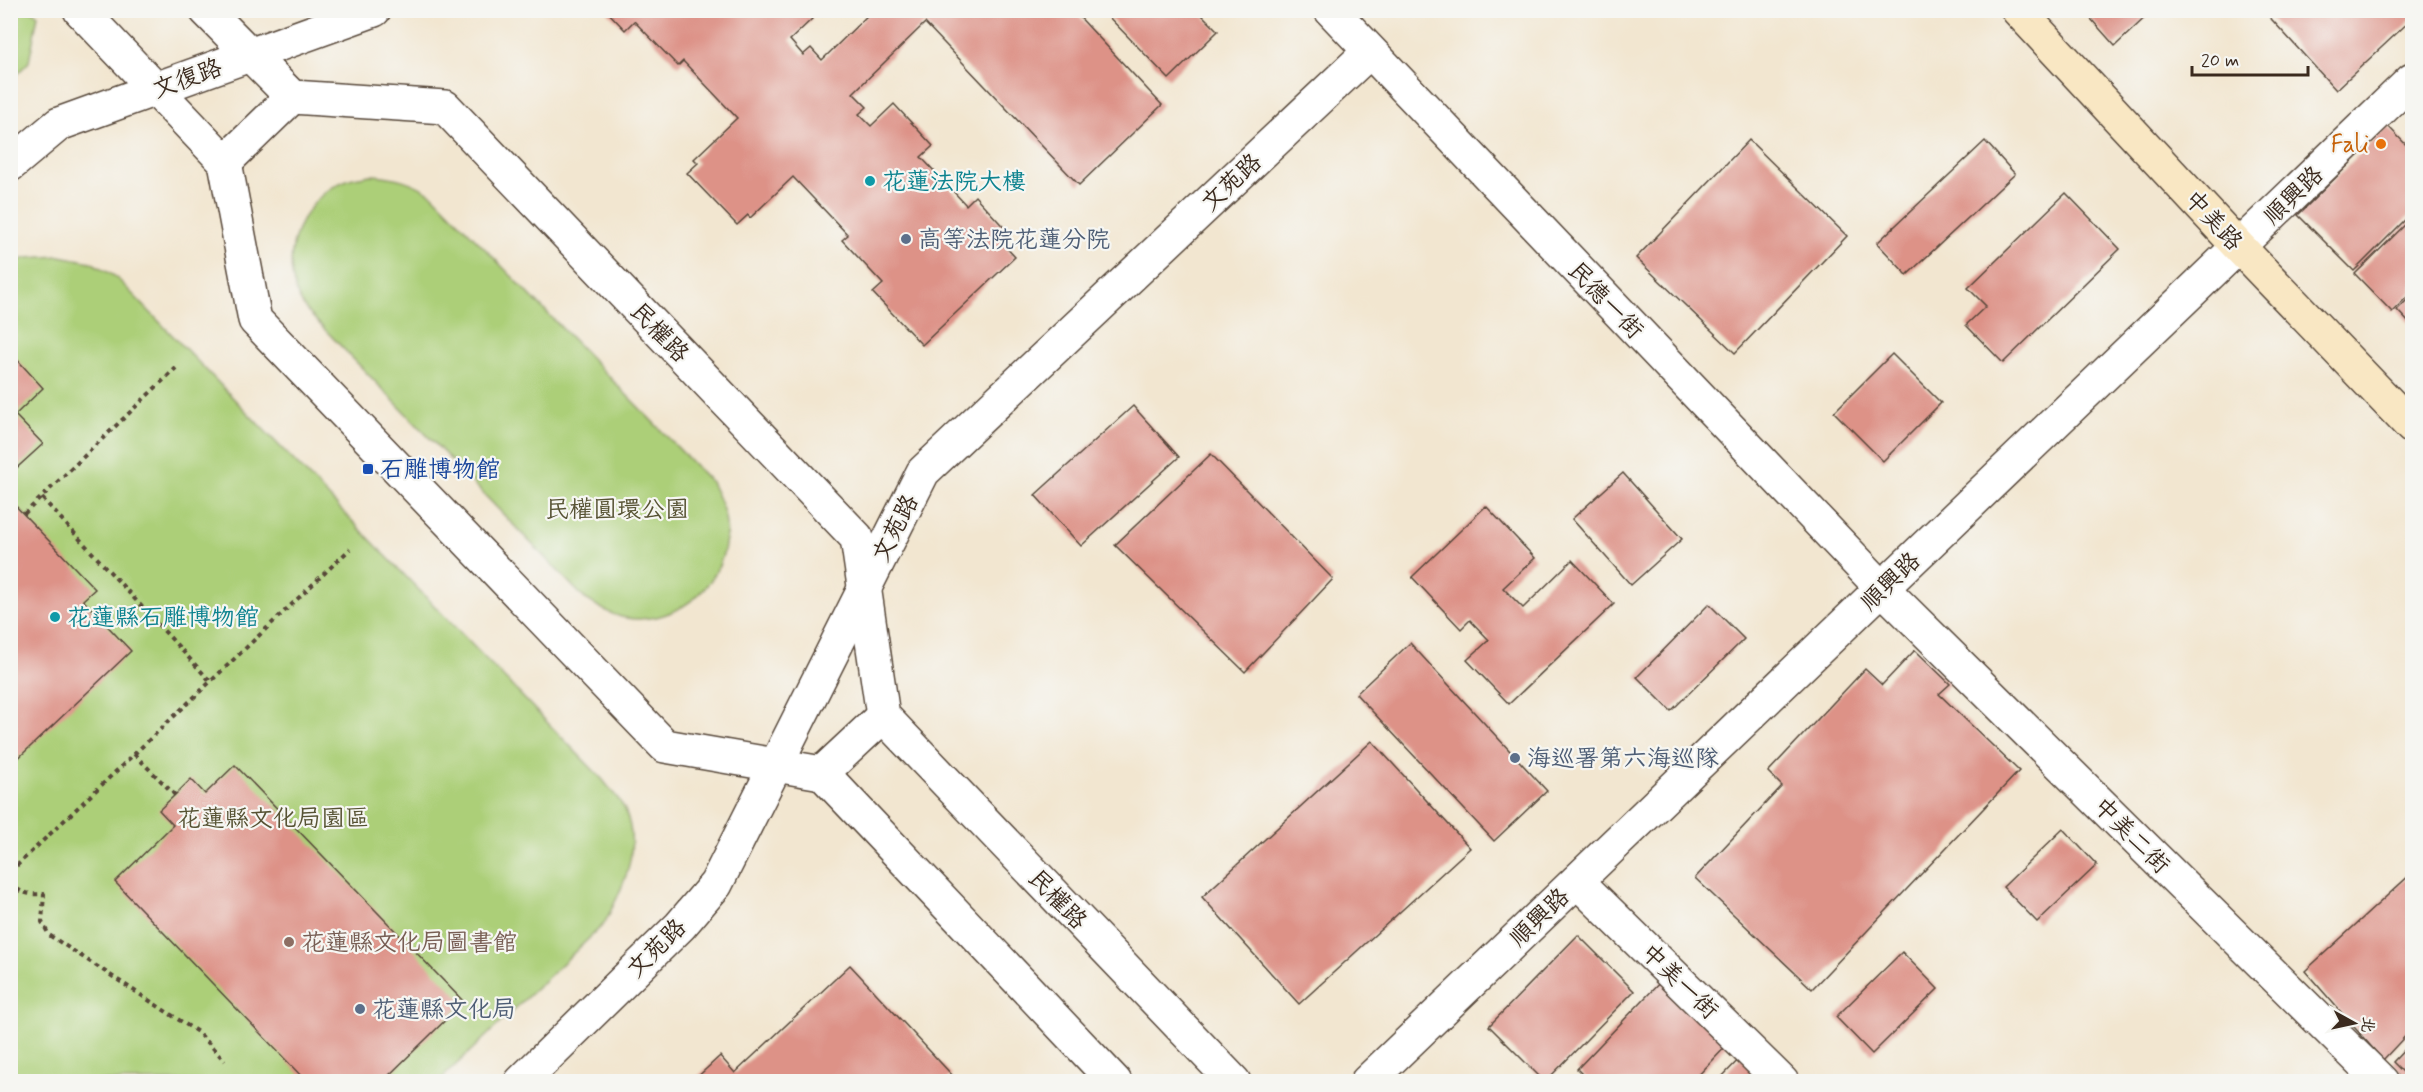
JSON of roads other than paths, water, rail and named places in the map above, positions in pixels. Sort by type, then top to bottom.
[{"type":"street","points":[[80,10],[225,162],[255,320],[665,746],[822,773],[1114,1082]]},
{"type":"street","points":[[206,10],[292,97],[225,162]]},
{"type":"street","name":"文復路","points":[[10,165],[59,124],[374,10]]},
{"type":"street","name":"民德一街","points":[[1331,10],[1882,588]]},
{"type":"street","name":"中美路","points":[[2018,10],[2239,247],[2412,427]]},
{"type":"street","name":"文苑路","points":[[521,1082],[680,926],[716,884],[923,472],[1369,52]]},
{"type":"street","name":"順興路","points":[[1367,1082],[2412,80]]},
{"type":"street","name":"民權路","points":[[292,97],[445,108],[857,538],[883,716],[1234,1082]]},
{"type":"street","name":"中美二街","points":[[1882,588],[2382,1082]]},
{"type":"street","points":[[822,773],[883,716]]},
{"type":"street","name":"中美一街","points":[[1577,881],[1782,1082]]},
{"type":"place","name":"Fali","points":[[2381,144]]},
{"type":"place","name":"花蓮法院大樓","points":[[870,181]]},
{"type":"place","name":"高等法院花蓮分院","points":[[906,239]]},
{"type":"place","name":"石雕博物館","points":[[368,469]]},
{"type":"place","name":"花蓮縣石雕博物館","points":[[55,617]]},
{"type":"place","name":"海巡署第六海巡隊","points":[[1515,758]]},
{"type":"place","name":"花蓮縣文化局圖書館","points":[[289,942]]},
{"type":"place","name":"花蓮縣文化局","points":[[360,1009]]},
{"type":"park label","name":"民權圓環公園","points":[[617,509]]},
{"type":"park label","name":"花蓮縣文化局園區","points":[[273,818]]}]
